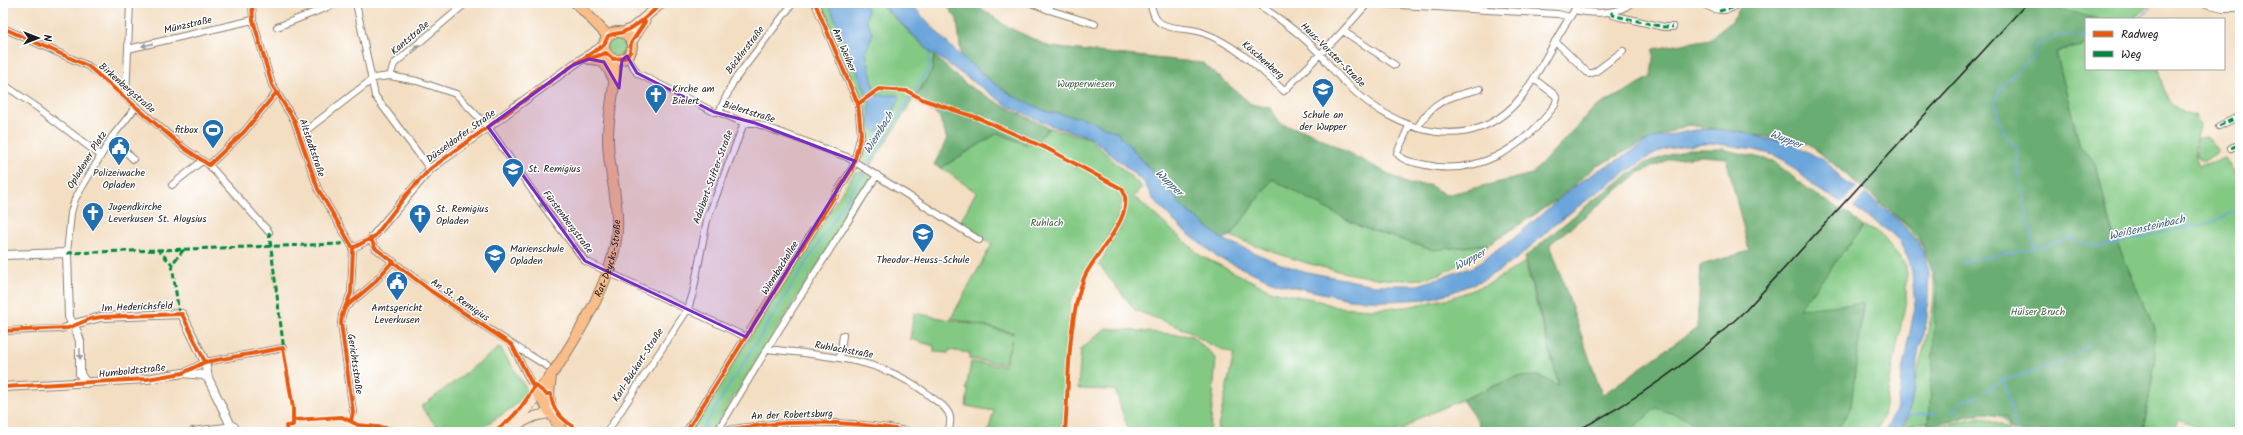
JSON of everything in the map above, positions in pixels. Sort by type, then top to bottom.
[{"type":"main road","points":[[576,3],[613,52]]},
{"type":"main road","points":[[613,52],[631,48],[631,43],[659,6]]},
{"type":"main road","points":[[622,33],[659,6]]},
{"type":"main road","points":[[613,52],[616,32],[626,35],[631,43]]},
{"type":"main road","name":"Rat-Deycks-Straße","points":[[538,394],[549,370],[593,305],[607,273],[616,244],[616,198],[608,145],[610,106],[615,81],[613,52]]},
{"type":"main road","name":"Rat-Deycks-Straße","points":[[610,106],[617,88],[613,52]]},
{"type":"main road","points":[[589,59],[598,59],[604,62],[615,81]]},
{"type":"main road","points":[[549,370],[551,413]]},
{"type":"main road","points":[[514,426],[538,394],[563,432]]},
{"type":"main road","points":[[504,432],[536,416],[551,413]]},
{"type":"street","points":[[126,97],[130,3]]},
{"type":"street","name":"Altstadtstraße","points":[[252,3],[253,20],[268,74],[276,93],[294,120],[318,189],[353,248]]},
{"type":"street","points":[[277,28],[338,3]]},
{"type":"street","points":[[356,3],[372,81],[378,101],[430,169]]},
{"type":"street","name":"Böcklerstraße","points":[[719,112],[733,82],[793,3]]},
{"type":"street","name":"Am Weiher","points":[[815,3],[858,104]]},
{"type":"street","points":[[1031,3],[1095,24]]},
{"type":"street","points":[[1049,10],[1051,3]]},
{"type":"street","name":"Köschenberg","points":[[1150,3],[1154,14],[1162,24],[1199,31],[1226,42],[1248,58],[1284,91],[1320,54]]},
{"type":"street","name":"Haus-Vorster-Straße","points":[[1256,3],[1293,30],[1320,54],[1348,86],[1362,98],[1409,126],[1449,134],[1469,131],[1489,124],[1507,112],[1522,97],[1579,3]]},
{"type":"street","points":[[1320,54],[1343,31],[1366,3],[1558,14],[1570,17]]},
{"type":"street","points":[[1574,10],[1583,12],[1611,12],[1620,10],[1631,3]]},
{"type":"street","points":[[1702,3],[1719,11],[1732,8],[1739,3]]},
{"type":"street","points":[[2206,3],[2223,7],[2240,7]]},
{"type":"street","name":"Kantstraße","points":[[390,76],[394,64],[464,5]]},
{"type":"street","points":[[1611,12],[1613,15],[1620,18],[1664,27],[1673,27]]},
{"type":"street","name":"Münzstraße","points":[[128,49],[253,20]]},
{"type":"street","name":"Birkenbergstraße","points":[[3,28],[88,66],[209,166],[268,232]]},
{"type":"street","points":[[1343,31],[1395,65]]},
{"type":"street","points":[[1555,41],[1589,74],[1595,72],[1623,51]]},
{"type":"street","name":"Düsseldorfer Straße","points":[[353,248],[371,239],[430,169],[573,65],[613,52]]},
{"type":"street","name":"Düsseldorfer Straße","points":[[573,65],[613,52]]},
{"type":"street","name":"Bielertstraße","points":[[613,52],[638,73],[714,112],[719,112],[744,123],[755,123],[855,161]]},
{"type":"street","points":[[300,135],[379,76],[390,76]]},
{"type":"street","name":"Fürstenbergstraße","points":[[390,76],[417,81],[456,94],[488,127],[541,203],[585,261],[607,273],[688,308],[746,337]]},
{"type":"street","points":[[1409,126],[1397,153],[1402,159],[1430,166],[1446,167],[1484,162],[1517,146],[1529,136],[1555,105],[1557,99],[1555,95],[1534,79]]},
{"type":"street","points":[[3,84],[38,108],[100,156]]},
{"type":"street","points":[[1417,128],[1428,111],[1443,99],[1480,89]]},
{"type":"street","points":[[209,166],[244,132],[276,93]]},
{"type":"street","name":"Wiembachallee","points":[[686,432],[852,169],[861,134],[858,104]]},
{"type":"street","name":"Opladener Platz","points":[[67,253],[74,202],[112,137],[136,107]]},
{"type":"street","points":[[2219,126],[2240,116]]},
{"type":"street","name":"Adalbert-Stifter-Straße","points":[[688,308],[693,293],[707,220],[744,123]]},
{"type":"street","points":[[112,137],[133,160]]},
{"type":"street","points":[[2231,148],[2240,144]]},
{"type":"street","points":[[172,186],[202,160]]},
{"type":"street","points":[[855,161],[980,240]]},
{"type":"street","points":[[717,432],[766,349],[877,176]]},
{"type":"street","name":"An St. Remigius","points":[[371,239],[375,248],[431,291],[512,345],[530,355],[549,370]]},
{"type":"street","name":"Gerichtsstraße","points":[[353,248],[352,286],[347,306],[342,315],[341,323],[354,412]]},
{"type":"street","points":[[3,255],[67,253],[68,312],[80,341],[80,374],[86,383]]},
{"type":"street","points":[[347,306],[373,284],[393,261]]},
{"type":"street","points":[[352,286],[364,291]]},
{"type":"street","name":"Karl-Bückart-Straße","points":[[607,432],[688,308]]},
{"type":"street","name":"Im Hederichsfeld","points":[[3,331],[61,329],[101,317],[179,314],[185,317],[205,362]]},
{"type":"street","points":[[840,358],[843,335]]},
{"type":"street","name":"An St. Remigius","points":[[512,345],[530,381]]},
{"type":"street","name":"Humboldtstraße","points":[[182,373],[205,362],[283,348]]},
{"type":"street","name":"Ruhlachstraße","points":[[766,349],[840,358],[880,367],[901,376],[916,385],[944,408],[950,416],[949,432]]},
{"type":"street","points":[[521,362],[527,361],[530,355]]},
{"type":"street","points":[[194,432],[234,430],[208,378],[205,362]]},
{"type":"street","name":"Humboldtstraße","points":[[3,387],[147,379],[182,373],[203,375],[208,378]]},
{"type":"street","name":"An der Robertsburg","points":[[720,432],[751,427],[805,423],[848,424],[913,432]]},
{"type":"highlighted area","points":[[627,56],[637,73],[714,112],[755,123],[855,161],[746,337],[585,261],[488,127],[573,65],[589,59],[604,62],[619,88],[622,60]]},
{"type":"green space","points":[[817,3],[879,3],[934,56],[932,70],[871,165],[859,157],[865,131],[860,101]]},
{"type":"green space","name":"Wupperwiesen","points":[[945,3],[974,3],[1006,26],[1050,47],[1203,63],[1251,104],[1271,108],[1280,124],[1307,131],[1408,184],[1429,185],[1446,195],[1532,174],[1593,109],[1651,77],[1654,49],[1710,39],[1731,22],[1743,3],[2039,3],[2093,18],[2085,18],[2085,45],[2056,52],[2080,147],[2096,163],[2110,226],[2154,328],[2155,363],[2143,432],[2012,432],[2006,417],[1981,413],[1925,427],[1929,421],[1937,284],[1918,234],[1808,143],[1688,125],[1642,143],[1595,167],[1555,201],[1490,244],[1433,250],[1361,227],[1272,179],[1231,236],[1222,239],[1186,210],[1131,147],[1075,117],[1048,112],[1018,99],[995,84],[970,64],[961,55],[957,19]]},
{"type":"green space","points":[[2050,3],[2150,3],[2136,18],[2093,18],[2051,7]]},
{"type":"green space","points":[[617,36],[624,39],[627,46],[624,53],[617,56],[610,53],[607,46],[610,39]]},
{"type":"green space","name":"Hülser Bruch","points":[[2085,45],[2085,70],[2158,70],[2165,93],[2173,105],[2186,113],[2195,115],[2200,126],[2196,136],[2195,146],[2195,156],[2199,166],[2225,158],[2240,182],[2240,432],[2207,432],[2179,420],[2174,432],[2143,432],[2155,363],[2153,325],[2013,432],[1994,407],[1904,427],[1932,314],[1934,295],[1933,277],[1929,259],[1919,241],[1892,212],[1879,203],[1900,170],[2038,51],[2080,146],[2056,52]],"holes":[[[2096,163],[2110,226],[2111,228],[2092,206]]]},
{"type":"green space","points":[[934,56],[967,85],[1002,105],[1049,128],[1038,140],[1027,145],[998,133],[941,168],[934,165],[947,139],[939,116],[914,100],[932,70]]},
{"type":"green space","name":"Ruhlach","points":[[1049,128],[1089,138],[1142,187],[1133,198],[1138,200],[1201,256],[1272,291],[1317,300],[1335,307],[1371,309],[1406,307],[1451,298],[1491,283],[1525,262],[1559,386],[1538,376],[1515,377],[1417,419],[1403,430],[1388,432],[1217,432],[1234,354],[1209,344],[1189,331],[1135,310],[1099,265],[1121,223],[1129,197],[1121,193],[1123,198],[1118,219],[1070,302],[1062,432],[988,432],[994,411],[966,406],[968,390],[966,389],[971,362],[1005,366],[1012,339],[1004,364],[969,359],[970,353],[949,350],[948,353],[934,352],[934,346],[910,339],[914,313],[1014,333],[951,318],[992,244],[959,224],[976,192],[941,168],[998,133],[1027,145],[1038,140]]},
{"type":"green space","points":[[2207,137],[2219,151],[2203,162],[2196,156],[2197,138]]},
{"type":"green space","points":[[1688,149],[1723,149],[1773,161],[1817,196],[1853,216],[1863,227],[1799,309],[1863,303],[1851,408],[1835,432],[1703,432],[1686,418],[1656,408],[1628,432],[1480,432],[1478,422],[1462,400],[1515,377],[1538,376],[1559,385],[1525,257],[1592,201],[1645,163]],"holes":[[[1702,156],[1726,158],[1749,251],[1701,265],[1697,328],[1602,395],[1550,244],[1640,172],[1671,159]]]},
{"type":"green space","points":[[861,172],[870,178],[870,182],[712,432],[689,432],[854,173]]},
{"type":"green space","points":[[1272,179],[1361,227],[1433,250],[1490,244],[1465,261],[1437,275],[1415,279],[1390,279],[1362,276],[1334,270],[1277,253],[1231,236]]},
{"type":"green space","points":[[1863,227],[1878,231],[1906,265],[1906,300],[1883,417],[1876,432],[1706,432],[1684,416],[1675,414],[1686,418],[1703,432],[1628,432],[1650,413],[1645,413],[1790,313],[1823,307],[1798,310]],"holes":[[[1855,304],[1863,304],[1858,346]]]},
{"type":"green space","points":[[1106,328],[1192,336],[1216,358],[1210,432],[1129,432],[1115,390],[1078,389],[1081,349]]},
{"type":"green space","points":[[500,347],[529,393],[519,403],[477,431],[438,428],[421,407]]},
{"type":"green space","points":[[1981,417],[2009,429],[2009,432],[1920,432],[1920,430]]},
{"type":"water","points":[[828,3],[864,3],[868,12],[866,19],[873,33],[866,52],[874,89],[877,95],[898,95],[900,99],[882,129],[875,132],[869,123],[870,102]]},
{"type":"water","points":[[880,3],[910,3],[951,47],[983,75],[1011,95],[1048,112],[1084,118],[1118,133],[1186,210],[1222,239],[1281,264],[1307,272],[1374,285],[1418,285],[1473,267],[1512,240],[1572,188],[1597,171],[1625,156],[1649,140],[1695,130],[1712,129],[1742,132],[1767,139],[1791,141],[1798,147],[1827,162],[1844,182],[1853,185],[1894,216],[1916,239],[1924,253],[1929,274],[1927,318],[1924,334],[1919,348],[1911,405],[1900,432],[1885,432],[1896,410],[1901,390],[1902,372],[1915,307],[1912,272],[1909,260],[1899,241],[1890,232],[1854,208],[1817,189],[1787,162],[1774,155],[1747,148],[1711,143],[1665,149],[1645,159],[1592,196],[1554,225],[1517,259],[1485,279],[1450,293],[1427,299],[1388,301],[1349,299],[1276,283],[1217,257],[1181,228],[1153,199],[1144,182],[1090,137],[1052,126],[1008,106],[932,53]]},
{"type":"pier","points":[[1858,186],[1866,192],[1852,209],[1841,204]]},
{"type":"waterway","points":[[2141,18],[2154,3]]},
{"type":"waterway","points":[[2034,248],[2018,169],[2018,150],[2003,130],[1997,113],[1997,97],[2000,89],[2016,71],[2036,55],[2034,48],[2058,35],[2085,37]]},
{"type":"waterway","name":"Wiembach","points":[[867,167],[929,68],[930,52]]},
{"type":"waterway","name":"Wiembach","points":[[700,432],[865,170]]},
{"type":"waterway","name":"Weißensteinbach","points":[[1961,262],[2041,247],[2071,239],[2100,247],[2190,226],[2197,226],[2216,220],[2240,208]]},
{"type":"waterway","name":"Weißensteinbach","points":[[1926,269],[1935,266]]},
{"type":"waterway","points":[[2004,380],[2048,367],[2079,352],[2089,345]]},
{"type":"waterway","points":[[1985,391],[2004,380],[2017,432]]},
{"type":"waterway","points":[[1949,411],[1956,410],[1960,402],[1978,397]]},
{"type":"waterway","points":[[1906,416],[1936,413]]},
{"type":"railway","points":[[1574,432],[1598,420],[1643,393],[1706,346],[1746,310],[2027,3]]},
{"type":"marked path","points":[[1719,11],[1732,8],[1739,3]]},
{"type":"marked path","points":[[1611,12],[1613,15],[1620,17],[1664,27],[1673,27]]},
{"type":"marked path","points":[[2219,126],[2240,116]]},
{"type":"marked path","points":[[2231,148],[2240,144]]},
{"type":"marked path","points":[[269,232],[284,351]]},
{"type":"marked path","points":[[67,253],[340,244],[347,241]]},
{"type":"marked path","points":[[179,314],[172,264],[185,248]]},
{"type":"marked path","points":[[157,249],[172,264]]},
{"type":"cycle path","points":[[252,3],[253,20],[272,85],[294,120],[318,189],[353,248]]},
{"type":"cycle path","points":[[353,248],[375,236],[407,194],[430,169],[573,65],[604,45],[608,36],[623,32],[633,27],[662,3]]},
{"type":"cycle path","points":[[686,432],[853,167],[861,134],[858,104],[815,3]]},
{"type":"cycle path","points":[[589,59],[606,53],[613,59],[625,58],[630,52],[631,43],[645,22]]},
{"type":"cycle path","points":[[3,28],[88,66],[184,148],[209,165],[244,132],[276,93]]},
{"type":"cycle path","points":[[858,104],[879,89],[907,91],[924,100],[978,118],[1048,149],[1122,189],[1125,199],[1124,211],[1112,235],[1084,278],[1078,295],[1074,313],[1070,354],[1065,432]]},
{"type":"cycle path","points":[[371,239],[375,248],[431,291],[512,345],[534,388]]},
{"type":"cycle path","points":[[351,421],[353,412],[341,323],[342,315],[351,293],[353,248]]},
{"type":"cycle path","points":[[347,306],[373,284],[393,261]]},
{"type":"cycle path","points":[[3,331],[68,328],[90,319],[101,317],[182,314],[205,362]]},
{"type":"cycle path","points":[[3,387],[147,379],[183,373],[205,362],[283,348],[293,408],[293,425],[286,426],[287,432]]},
{"type":"cycle path","points":[[492,432],[512,418],[527,399],[535,385],[546,394],[551,394],[557,412],[565,421],[581,432]]},
{"type":"cycle path","points":[[293,420],[342,417],[358,425],[426,432]]},
{"type":"cycle path","points":[[720,432],[782,423],[838,423],[876,426],[913,432]]},
{"type":"place","name":"Schule an der Wupper","points":[[1323,108]]},
{"type":"place","name":"Kirche am Bielert","points":[[656,114]]},
{"type":"place","name":"fitbox","points":[[213,150]]},
{"type":"place","name":"Polizeiwache Opladen","points":[[119,166]]},
{"type":"place","name":"St. Remigius","points":[[513,188]]},
{"type":"place","name":"Jugendkirche Leverkusen St. Aloysius","points":[[93,232]]},
{"type":"place","name":"St. Remigius Opladen","points":[[420,234]]},
{"type":"place","name":"Theodor-Heuss-Schule","points":[[923,254]]},
{"type":"place","name":"Marienschule Opladen","points":[[495,274]]},
{"type":"place","name":"Amtsgericht Leverkusen","points":[[397,302]]},
{"type":"water label","name":"Wupper","points":[[1786,140]]},
{"type":"water label","name":"Wupper","points":[[1169,183]]},
{"type":"water label","name":"Wupper","points":[[1470,260]]}]
